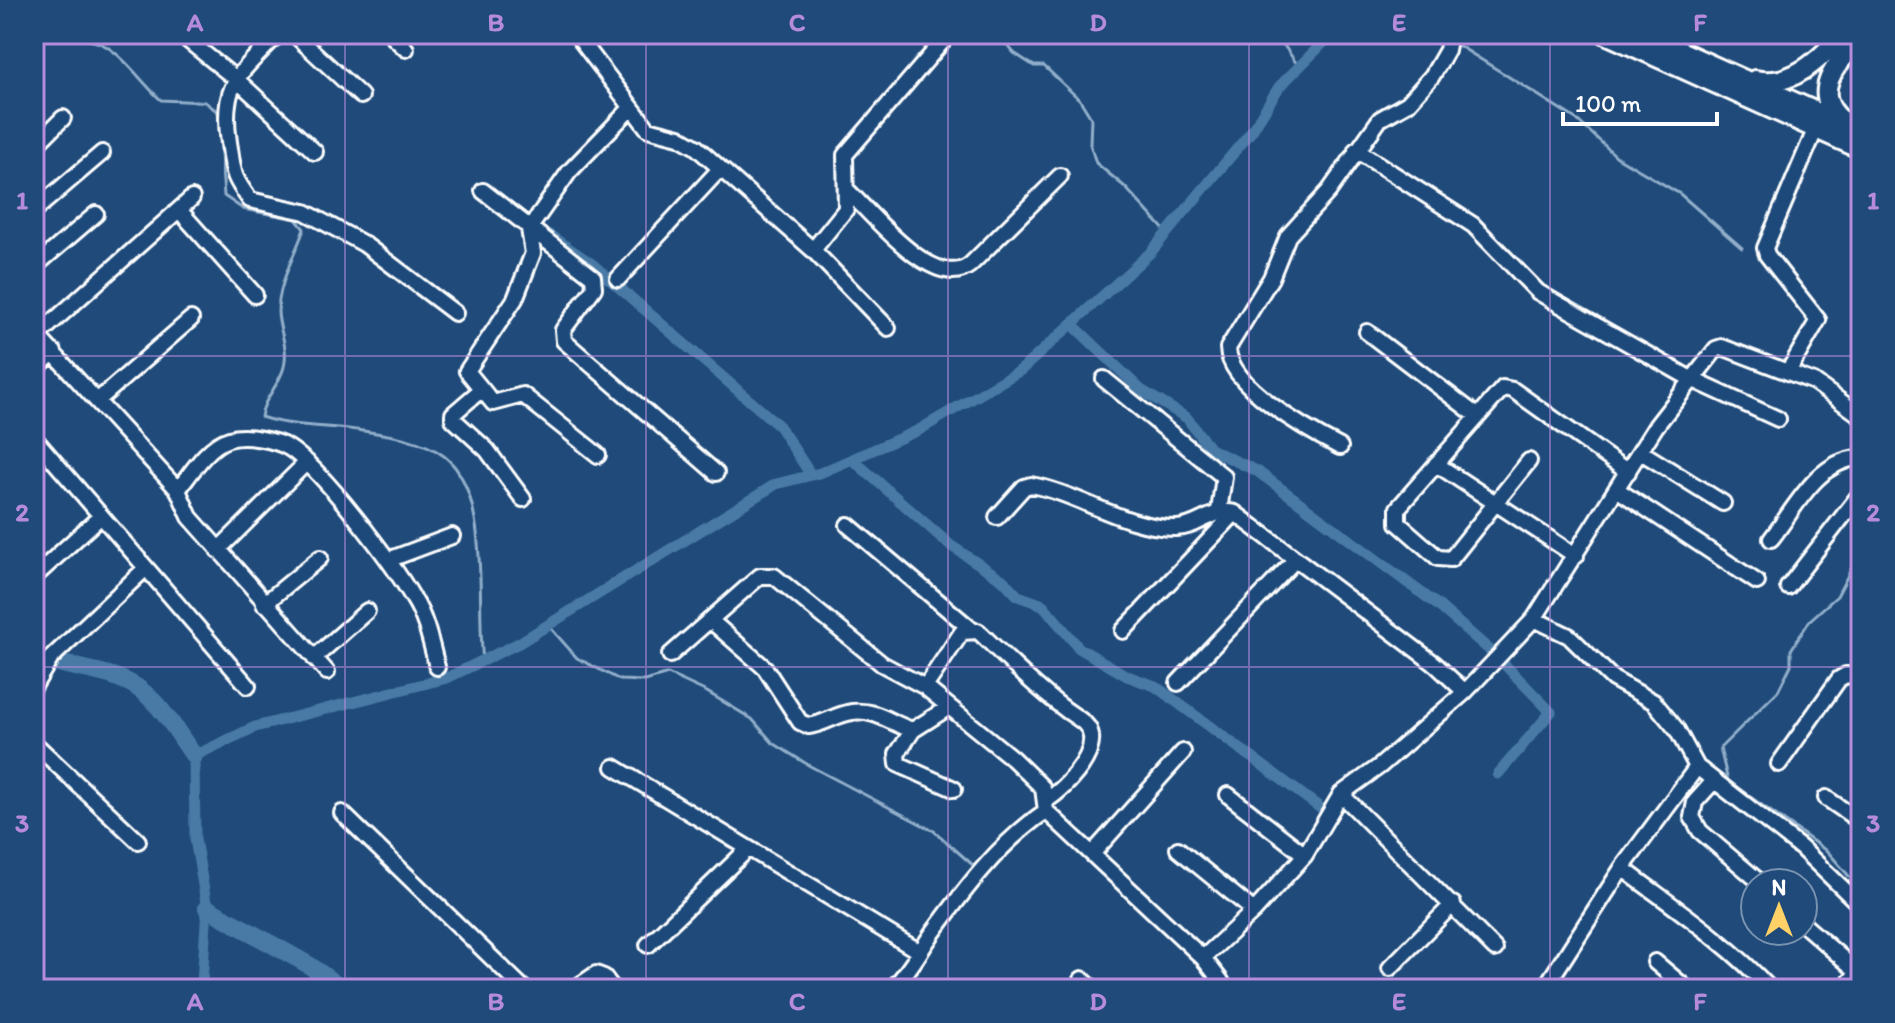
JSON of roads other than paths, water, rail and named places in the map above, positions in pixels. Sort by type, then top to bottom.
[{"type":"main road","points":[[1606,34],[1861,149]]},
{"type":"main road","points":[[1642,34],[1853,128]]},
{"type":"main road","points":[[1732,74],[1762,81],[1783,80],[1804,71],[1843,34]]},
{"type":"main road","points":[[1853,128],[1830,109],[1826,88],[1837,63],[1861,38]]},
{"type":"street","points":[[180,34],[236,79],[315,152]]},
{"type":"street","points":[[278,34],[236,79],[226,100],[232,175],[250,200],[305,212],[364,244],[455,313]]},
{"type":"street","points":[[294,34],[361,96]]},
{"type":"street","points":[[390,34],[406,49]]},
{"type":"street","points":[[576,34],[648,129],[696,147],[813,250],[888,328]]},
{"type":"street","points":[[813,250],[846,209],[845,155],[949,34]]},
{"type":"street","points":[[1340,447],[1265,403],[1230,363],[1228,348],[1271,278],[1288,236],[1329,191],[1380,119],[1408,103],[1432,76],[1447,50],[1450,34]]},
{"type":"street","points":[[598,455],[523,395],[515,394],[498,404],[470,376],[468,366],[515,299],[533,253],[529,229],[569,172],[630,109]]},
{"type":"street","points":[[34,147],[63,118]]},
{"type":"street","points":[[1789,370],[1818,320],[1767,255],[1765,248],[1816,128]]},
{"type":"street","points":[[1356,150],[1473,225],[1538,292],[1591,326],[1691,379],[1778,419]]},
{"type":"street","points":[[34,211],[102,153]]},
{"type":"street","points":[[618,279],[719,170]]},
{"type":"street","points":[[847,190],[919,259],[939,269],[957,272],[970,265],[1060,176]]},
{"type":"street","points":[[483,191],[589,274],[595,282],[563,330],[564,341],[716,473]]},
{"type":"street","points":[[192,198],[36,334],[178,490],[190,517],[327,672]]},
{"type":"street","points":[[179,210],[255,295]]},
{"type":"street","points":[[34,267],[96,214]]},
{"type":"street","points":[[97,401],[191,319]]},
{"type":"street","points":[[1367,332],[1476,415]]},
{"type":"street","points":[[1203,958],[1254,911],[1305,855],[1341,794],[1380,766],[1465,692],[1534,619],[1641,452],[1691,379],[1716,349],[1722,347],[1789,370],[1831,392],[1861,416]]},
{"type":"street","points":[[34,370],[54,352]]},
{"type":"street","points":[[1104,379],[1219,472],[1224,484],[1219,511]]},
{"type":"street","points":[[1529,461],[1492,503],[1456,555],[1438,558],[1406,533],[1396,515],[1398,508],[1498,389],[1509,388],[1628,472]]},
{"type":"street","points":[[482,389],[453,414],[453,419],[487,450],[523,499]]},
{"type":"street","points":[[178,490],[204,457],[229,439],[260,439],[287,447],[307,462],[388,560],[415,599],[437,667]]},
{"type":"street","points":[[37,448],[101,516],[248,686]]},
{"type":"street","points":[[1641,452],[1723,503]]},
{"type":"street","points":[[1771,539],[1822,473],[1837,463],[1860,461]]},
{"type":"street","points":[[218,550],[307,462]]},
{"type":"street","points":[[1436,464],[1576,556]]},
{"type":"street","points":[[997,517],[1024,487],[1031,485],[1142,522],[1175,528],[1219,511],[1235,513],[1435,664],[1465,692]]},
{"type":"street","points":[[1618,490],[1757,582]]},
{"type":"street","points":[[1788,587],[1861,493]]},
{"type":"street","points":[[1123,631],[1235,513]]},
{"type":"street","points":[[34,577],[101,516]]},
{"type":"street","points":[[848,525],[971,629],[978,631],[1054,701],[1087,724],[1092,736],[1087,752],[1060,792],[1021,828],[966,887],[910,971],[892,989]]},
{"type":"street","points":[[388,560],[452,536]]},
{"type":"street","points":[[264,604],[320,558]]},
{"type":"street","points":[[1178,683],[1296,559]]},
{"type":"street","points":[[38,680],[51,658],[146,568]]},
{"type":"street","points":[[670,655],[767,573],[882,664],[925,687],[1029,774],[1043,788],[1046,805],[1092,854],[1203,958],[1220,986]]},
{"type":"street","points":[[314,658],[367,611]]},
{"type":"street","points":[[1534,619],[1569,636],[1613,679],[1654,702],[1677,730],[1697,767],[1801,848],[1861,906]]},
{"type":"street","points":[[710,620],[765,668],[800,722],[817,725],[850,712],[865,711],[882,715],[897,726],[913,730]]},
{"type":"street","points":[[925,687],[962,632],[971,629]]},
{"type":"street","points":[[1779,764],[1839,679],[1846,675],[1861,677]]},
{"type":"street","points":[[949,707],[913,730],[897,754],[898,764],[954,789]]},
{"type":"street","points":[[34,743],[138,841]]},
{"type":"street","points":[[1092,854],[1183,752]]},
{"type":"street","points":[[614,767],[920,952]]},
{"type":"street","points":[[1544,989],[1622,868],[1697,767]]},
{"type":"street","points":[[1713,782],[1695,802],[1692,817],[1700,831],[1742,867]]},
{"type":"street","points":[[1341,794],[1495,949]]},
{"type":"street","points":[[1228,795],[1305,855]]},
{"type":"street","points":[[1826,798],[1861,822]]},
{"type":"street","points":[[342,813],[524,989]]},
{"type":"street","points":[[1178,849],[1254,911]]},
{"type":"street","points":[[648,945],[747,850]]},
{"type":"street","points":[[1622,868],[1706,932],[1770,989]]},
{"type":"street","points":[[1390,968],[1453,904]]},
{"type":"street","points":[[1819,937],[1860,970],[1844,989]]},
{"type":"street","points":[[1655,962],[1687,989]]},
{"type":"street","points":[[574,989],[596,974],[604,977],[613,989]]},
{"type":"waterway","points":[[54,34],[97,42],[110,49],[161,100],[205,102],[218,112],[224,196],[243,209],[296,219],[304,229],[279,301],[284,367],[261,417],[286,423],[394,436],[426,445],[444,456],[459,473],[476,522],[483,661]]},
{"type":"waterway","points":[[998,34],[1014,53],[1034,66],[1044,66],[1080,100],[1091,118],[1090,144],[1096,163],[1125,187],[1167,233]]},
{"type":"waterway","points":[[1276,34],[1299,67]]},
{"type":"waterway","points":[[195,989],[202,982],[207,908],[195,839],[194,756],[255,727],[447,678],[519,643],[776,484],[820,473],[919,430],[1021,370],[1151,252],[1251,132],[1279,87],[1332,34]]},
{"type":"waterway","points":[[1453,42],[1576,119],[1617,157],[1680,194],[1742,248]]},
{"type":"waterway","points":[[548,234],[592,264],[779,426],[811,475]]},
{"type":"waterway","points":[[1072,324],[1141,390],[1187,418],[1210,449],[1257,471],[1439,606],[1493,653]]},
{"type":"waterway","points":[[852,459],[950,545],[1003,580],[1018,596],[1043,605],[1079,648],[1127,676],[1155,686],[1319,807]]},
{"type":"waterway","points":[[1861,550],[1837,596],[1810,620],[1791,650],[1791,665],[1778,691],[1720,748],[1728,781],[1828,852],[1861,890]]},
{"type":"waterway","points":[[548,625],[577,658],[620,680],[645,681],[668,674],[707,692],[752,719],[773,743],[810,766],[934,831],[974,866]]},
{"type":"waterway","points":[[34,655],[130,683],[157,705],[194,756]]},
{"type":"waterway","points":[[1498,774],[1551,712],[1505,665]]},
{"type":"waterway","points":[[207,908],[309,965],[342,989]]}]
